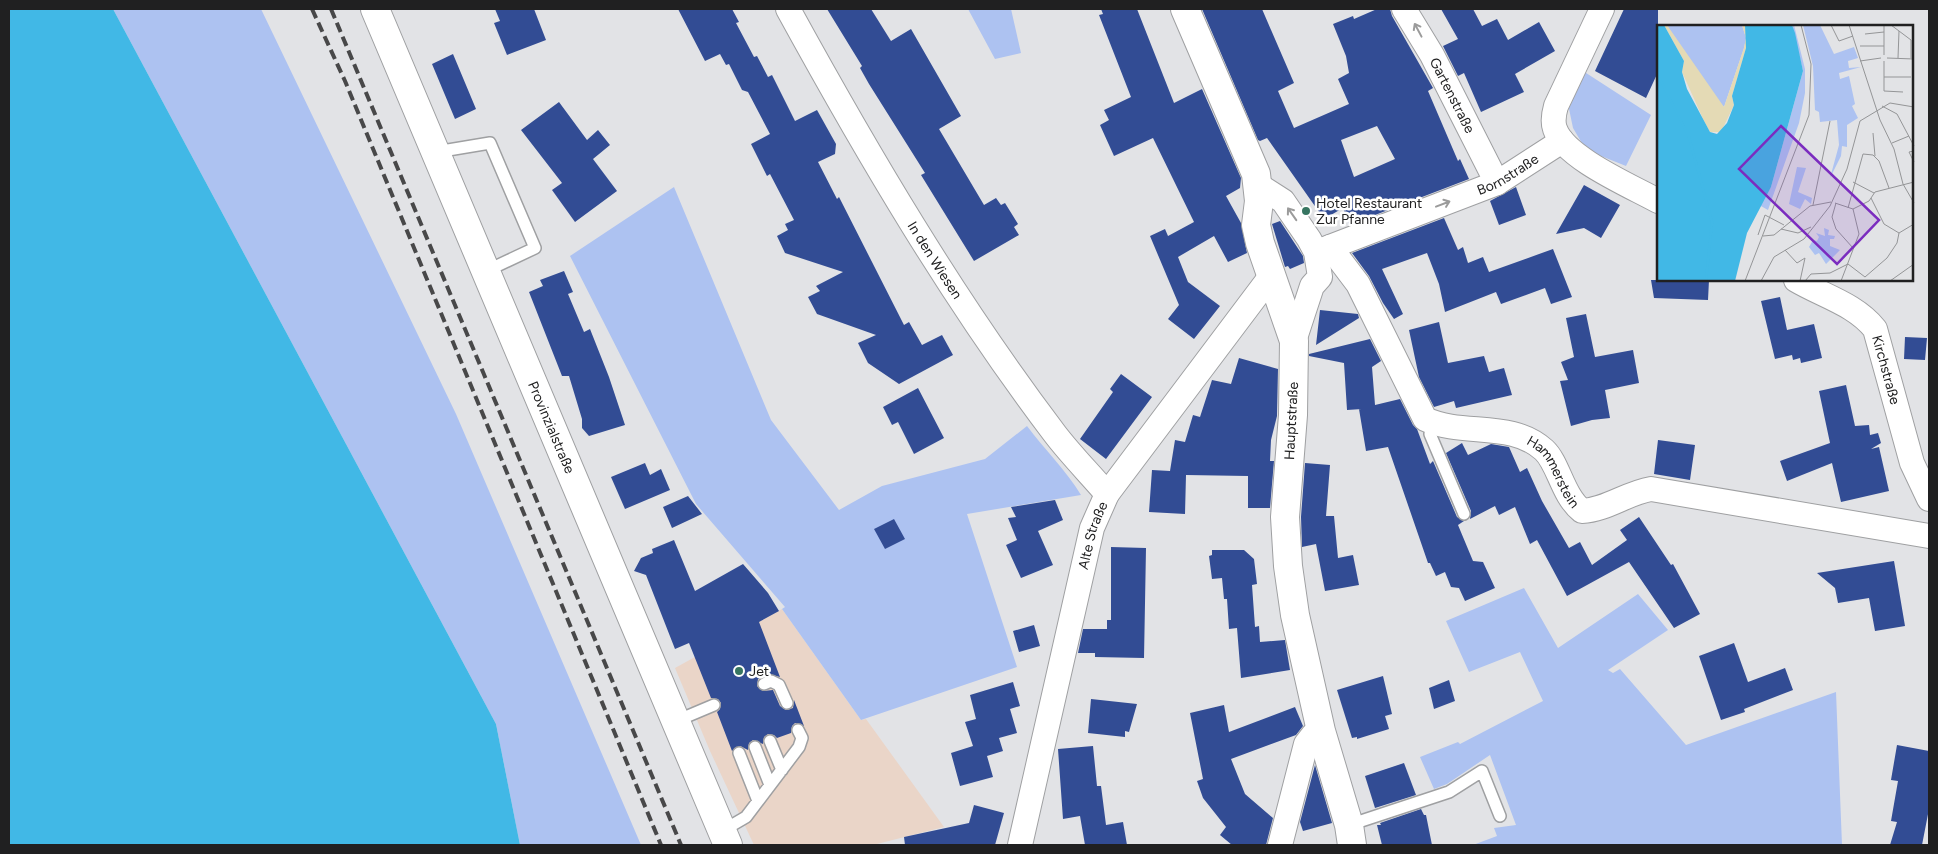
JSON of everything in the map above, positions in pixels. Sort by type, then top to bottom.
[{"type":"main road","name":"Provinzialstraße","points":[[375,9],[725,838]]},
{"type":"main road","name":"Hauptstraße","points":[[1185,9],[1233,118],[1258,185],[1256,225],[1271,276],[1294,341],[1293,415],[1285,517],[1288,566],[1295,615],[1321,731],[1351,835]]},
{"type":"street","name":"In den Wiesen","points":[[788,9],[829,84],[900,205],[986,336],[1056,435],[1107,494]]},
{"type":"street","name":"Gartenstraße","points":[[1404,9],[1432,55],[1497,183]]},
{"type":"street","points":[[1602,9],[1556,106],[1553,118],[1555,129],[1562,141],[1578,155],[1657,200]]},
{"type":"street","name":"Bornstraße","points":[[1323,250],[1497,183],[1562,141]]},
{"type":"street","points":[[1258,185],[1283,201],[1323,250],[1358,284],[1424,419],[1432,422]]},
{"type":"street","points":[[1294,341],[1312,286],[1320,276],[1323,250]]},
{"type":"street","name":"Alte Straße","points":[[1020,845],[1092,528],[1107,494],[1271,276]]},
{"type":"street","name":"Kirchstraße","points":[[1798,281],[1853,309],[1866,318],[1875,329],[1912,463],[1929,500]]},
{"type":"street","name":"Hammerstein","points":[[1432,422],[1440,426],[1510,432],[1529,439],[1546,452],[1573,504],[1582,511],[1593,511],[1640,491],[1651,489],[1929,536]]},
{"type":"street","points":[[1280,845],[1306,744],[1321,731]]},
{"type":"lane","points":[[436,152],[490,143],[535,248],[486,271]]},
{"type":"lane","points":[[1432,422],[1430,434],[1464,514]]},
{"type":"lane","points":[[764,684],[771,681],[779,684],[787,703]]},
{"type":"lane","points":[[676,721],[714,705]]},
{"type":"lane","points":[[725,838],[758,801],[801,744],[798,730]]},
{"type":"lane","points":[[770,741],[782,770]]},
{"type":"lane","points":[[755,747],[770,785]]},
{"type":"lane","points":[[739,753],[758,801]]},
{"type":"lane","points":[[1351,835],[1449,792],[1482,771],[1500,816]]},
{"type":"shaded area","points":[[9,9],[113,9],[496,724],[520,845],[9,845]]},
{"type":"shaded area","points":[[113,9],[261,9],[456,414],[641,845],[520,845],[496,724]]},
{"type":"shaded area","points":[[968,9],[1011,9],[1021,53],[995,59]]},
{"type":"shaded area","points":[[1583,71],[1651,115],[1626,166],[1586,150],[1573,128],[1568,104]]},
{"type":"shaded area","points":[[674,187],[771,420],[839,510],[882,486],[985,459],[1027,426],[1075,486],[1081,495],[967,514],[1017,667],[861,720],[782,609],[785,607],[696,504],[570,256]]},
{"type":"shaded area","points":[[1524,588],[1558,648],[1638,594],[1668,630],[1608,670],[1613,673],[1620,669],[1686,745],[1836,692],[1842,845],[1473,845],[1497,836],[1494,828],[1516,825],[1490,755],[1447,784],[1434,789],[1420,757],[1458,742],[1460,744],[1543,701],[1520,652],[1469,672],[1446,621]]},
{"type":"shaded area","points":[[782,609],[861,720],[866,719],[944,827],[873,845],[754,845],[710,751],[675,668]]},
{"type":"building","points":[[495,9],[534,9],[546,40],[507,55],[494,23],[500,21]]},
{"type":"building","points":[[678,9],[732,9],[739,22],[736,23],[754,57],[757,56],[768,77],[772,75],[795,121],[817,110],[836,144],[835,154],[818,162],[837,199],[839,197],[904,325],[909,322],[922,345],[942,335],[953,355],[899,384],[868,363],[858,343],[876,335],[817,314],[808,297],[820,291],[816,286],[843,272],[785,253],[777,236],[788,230],[785,224],[794,220],[770,174],[767,176],[751,144],[770,134],[748,92],[742,90],[729,64],[726,65],[720,54],[705,61]]},
{"type":"building","points":[[827,9],[871,9],[891,41],[911,29],[961,116],[939,129],[984,205],[996,198],[1001,205],[1005,203],[1018,224],[1014,227],[1019,235],[974,261],[921,175],[925,173],[869,84],[860,68],[862,66]]},
{"type":"building","points":[[1101,9],[1137,9],[1174,103],[1202,89],[1241,178],[1240,188],[1226,196],[1241,223],[1247,253],[1228,262],[1214,236],[1178,257],[1188,282],[1220,306],[1194,339],[1168,319],[1179,305],[1150,236],[1165,229],[1168,236],[1194,222],[1153,138],[1114,156],[1100,125],[1109,120],[1104,110],[1131,97],[1099,15],[1103,14]]},
{"type":"building","points":[[1202,9],[1262,9],[1294,83],[1278,91],[1294,128],[1349,104],[1338,79],[1349,73],[1346,56],[1333,24],[1353,16],[1354,19],[1377,9],[1390,9],[1392,16],[1433,88],[1428,91],[1458,161],[1460,159],[1469,179],[1349,225],[1343,208],[1324,219],[1267,138],[1258,140]],"holes":[[[1377,126],[1395,159],[1354,177],[1341,140]]]},
{"type":"building","points":[[1441,9],[1473,9],[1482,26],[1497,19],[1508,40],[1539,22],[1555,51],[1515,74],[1524,92],[1481,112],[1464,73],[1458,76],[1443,46],[1458,39]]},
{"type":"building","points":[[1624,9],[1658,9],[1657,74],[1646,98],[1595,71]]},
{"type":"building","points":[[453,54],[476,109],[455,119],[432,64]]},
{"type":"building","points":[[559,102],[587,140],[598,130],[610,145],[593,159],[617,191],[575,222],[552,190],[562,183],[521,130]]},
{"type":"building","points":[[1584,185],[1620,205],[1601,238],[1584,228],[1556,234]]},
{"type":"building","points":[[1516,187],[1526,215],[1499,225],[1490,201]]},
{"type":"building","points":[[1444,218],[1458,250],[1463,247],[1468,263],[1483,257],[1489,272],[1553,249],[1572,297],[1551,304],[1545,288],[1501,304],[1496,292],[1445,312],[1439,284],[1427,253],[1382,269],[1403,314],[1394,319],[1369,276],[1352,253]]},
{"type":"building","points":[[1280,221],[1303,256],[1304,263],[1290,269],[1288,266],[1285,267],[1272,224]]},
{"type":"building","points":[[564,271],[573,292],[568,294],[584,332],[590,329],[625,425],[589,436],[582,428],[582,419],[569,376],[562,376],[529,292],[543,286],[540,280]]},
{"type":"building","points":[[1651,280],[1709,281],[1708,300],[1654,298]]},
{"type":"building","points":[[1780,297],[1787,330],[1814,324],[1822,358],[1801,363],[1800,358],[1793,360],[1792,355],[1775,359],[1761,301]]},
{"type":"building","points":[[1320,310],[1358,314],[1359,318],[1316,345]]},
{"type":"building","points":[[1586,314],[1595,357],[1633,350],[1639,383],[1605,390],[1610,418],[1592,420],[1571,426],[1560,381],[1568,380],[1561,362],[1574,357],[1566,318]]},
{"type":"building","points":[[1439,322],[1448,363],[1484,356],[1489,372],[1504,368],[1512,395],[1456,408],[1454,401],[1434,407],[1419,377],[1409,330]]},
{"type":"building","points":[[1905,337],[1927,338],[1925,360],[1904,359]]},
{"type":"building","points":[[1370,339],[1381,361],[1372,367],[1375,405],[1400,399],[1413,425],[1417,429],[1430,464],[1433,461],[1457,517],[1464,521],[1458,525],[1473,561],[1483,562],[1495,588],[1465,601],[1459,588],[1451,587],[1445,572],[1436,576],[1430,563],[1428,563],[1388,447],[1366,451],[1359,409],[1347,410],[1344,363],[1309,356],[1309,354]]},
{"type":"building","points":[[1239,358],[1278,369],[1277,416],[1271,440],[1270,461],[1274,461],[1270,508],[1248,508],[1248,476],[1186,475],[1185,514],[1149,512],[1152,470],[1170,471],[1175,440],[1185,442],[1193,415],[1200,417],[1212,380],[1231,384]]},
{"type":"building","points":[[1121,374],[1152,397],[1106,459],[1080,439],[1113,392],[1110,389]]},
{"type":"building","points":[[1846,385],[1855,426],[1869,425],[1870,435],[1878,433],[1881,443],[1871,449],[1879,447],[1889,491],[1841,502],[1832,463],[1787,481],[1780,461],[1830,443],[1819,391]]},
{"type":"building","points":[[918,388],[944,438],[914,454],[898,422],[892,425],[883,407]]},
{"type":"building","points":[[1658,440],[1695,445],[1690,480],[1654,474]]},
{"type":"building","points":[[1462,443],[1468,455],[1491,444],[1509,447],[1520,472],[1527,468],[1542,501],[1569,548],[1580,542],[1592,565],[1627,540],[1620,530],[1639,517],[1671,565],[1673,564],[1700,614],[1674,628],[1629,562],[1567,596],[1537,540],[1530,544],[1515,507],[1499,515],[1495,506],[1470,519],[1471,511],[1446,453]]},
{"type":"building","points":[[645,463],[650,475],[661,469],[670,490],[625,509],[611,477]]},
{"type":"building","points":[[1305,463],[1330,465],[1326,516],[1334,516],[1338,558],[1353,555],[1359,585],[1325,591],[1316,544],[1302,547],[1301,517]]},
{"type":"building","points":[[688,496],[702,514],[672,528],[663,507]]},
{"type":"building","points":[[1055,500],[1063,520],[1038,531],[1053,565],[1021,578],[1006,545],[1017,540],[1008,518],[1016,517],[1011,507]]},
{"type":"building","points":[[894,519],[905,539],[885,549],[874,529]]},
{"type":"building","points":[[674,540],[695,591],[743,564],[768,593],[779,611],[759,622],[780,677],[768,674],[758,679],[757,686],[763,691],[773,690],[780,706],[786,710],[793,708],[794,700],[804,726],[795,723],[792,726],[791,733],[777,738],[774,735],[768,734],[764,737],[763,744],[753,740],[749,743],[748,750],[740,746],[732,751],[717,712],[720,709],[721,703],[718,699],[711,698],[689,643],[675,649],[646,575],[634,571],[641,558],[653,553],[652,549]]},
{"type":"building","points":[[1111,547],[1146,548],[1144,658],[1095,657],[1095,653],[1078,653],[1083,629],[1107,629],[1107,620],[1111,620]]},
{"type":"building","points":[[1212,550],[1244,550],[1254,559],[1257,584],[1252,585],[1255,627],[1259,626],[1260,642],[1285,640],[1290,670],[1241,678],[1237,628],[1229,629],[1227,599],[1224,599],[1222,578],[1212,579],[1209,556],[1212,555]]},
{"type":"building","points":[[1894,561],[1905,626],[1875,631],[1869,598],[1838,603],[1835,588],[1817,573]]},
{"type":"building","points":[[1034,625],[1040,646],[1019,652],[1013,631]]},
{"type":"building","points":[[1734,643],[1748,682],[1785,668],[1793,690],[1744,709],[1745,712],[1721,720],[1699,656]]},
{"type":"building","points":[[1383,676],[1392,714],[1385,716],[1389,729],[1357,739],[1357,737],[1352,738],[1337,690]]},
{"type":"building","points":[[1449,680],[1455,701],[1434,709],[1429,688]]},
{"type":"building","points":[[1013,682],[1020,706],[1010,709],[1017,733],[999,738],[1003,751],[987,756],[993,777],[960,786],[951,753],[973,746],[965,722],[976,719],[970,695]]},
{"type":"building","points":[[1091,699],[1137,704],[1129,732],[1125,731],[1125,737],[1088,733]]},
{"type":"building","points":[[1224,705],[1229,732],[1295,707],[1303,726],[1296,735],[1231,759],[1245,794],[1273,818],[1266,845],[1232,845],[1220,835],[1226,827],[1203,798],[1197,781],[1203,779],[1190,713]]},
{"type":"building","points":[[1897,745],[1929,751],[1929,809],[1922,845],[1890,845],[1897,822],[1891,821],[1898,781],[1891,780]]},
{"type":"building","points":[[1093,746],[1097,786],[1101,786],[1106,825],[1123,822],[1127,845],[1085,845],[1080,816],[1063,819],[1058,749]]},
{"type":"building","points":[[1404,763],[1416,795],[1375,808],[1365,776]]},
{"type":"building","points":[[1315,765],[1332,823],[1303,831],[1300,822]]},
{"type":"building","points":[[974,805],[1004,813],[995,845],[905,845],[904,837],[969,823]]},
{"type":"building","points":[[1421,809],[1424,815],[1426,815],[1432,845],[1382,845],[1377,825]]},
{"type":"railway","points":[[312,9],[345,81],[661,845]]},
{"type":"railway","points":[[331,9],[681,845]]},
{"type":"place","name":"Hotel Restaurant Zur Pfanne","points":[[1306,211]]},
{"type":"place","name":"Jet","points":[[739,671]]}]
